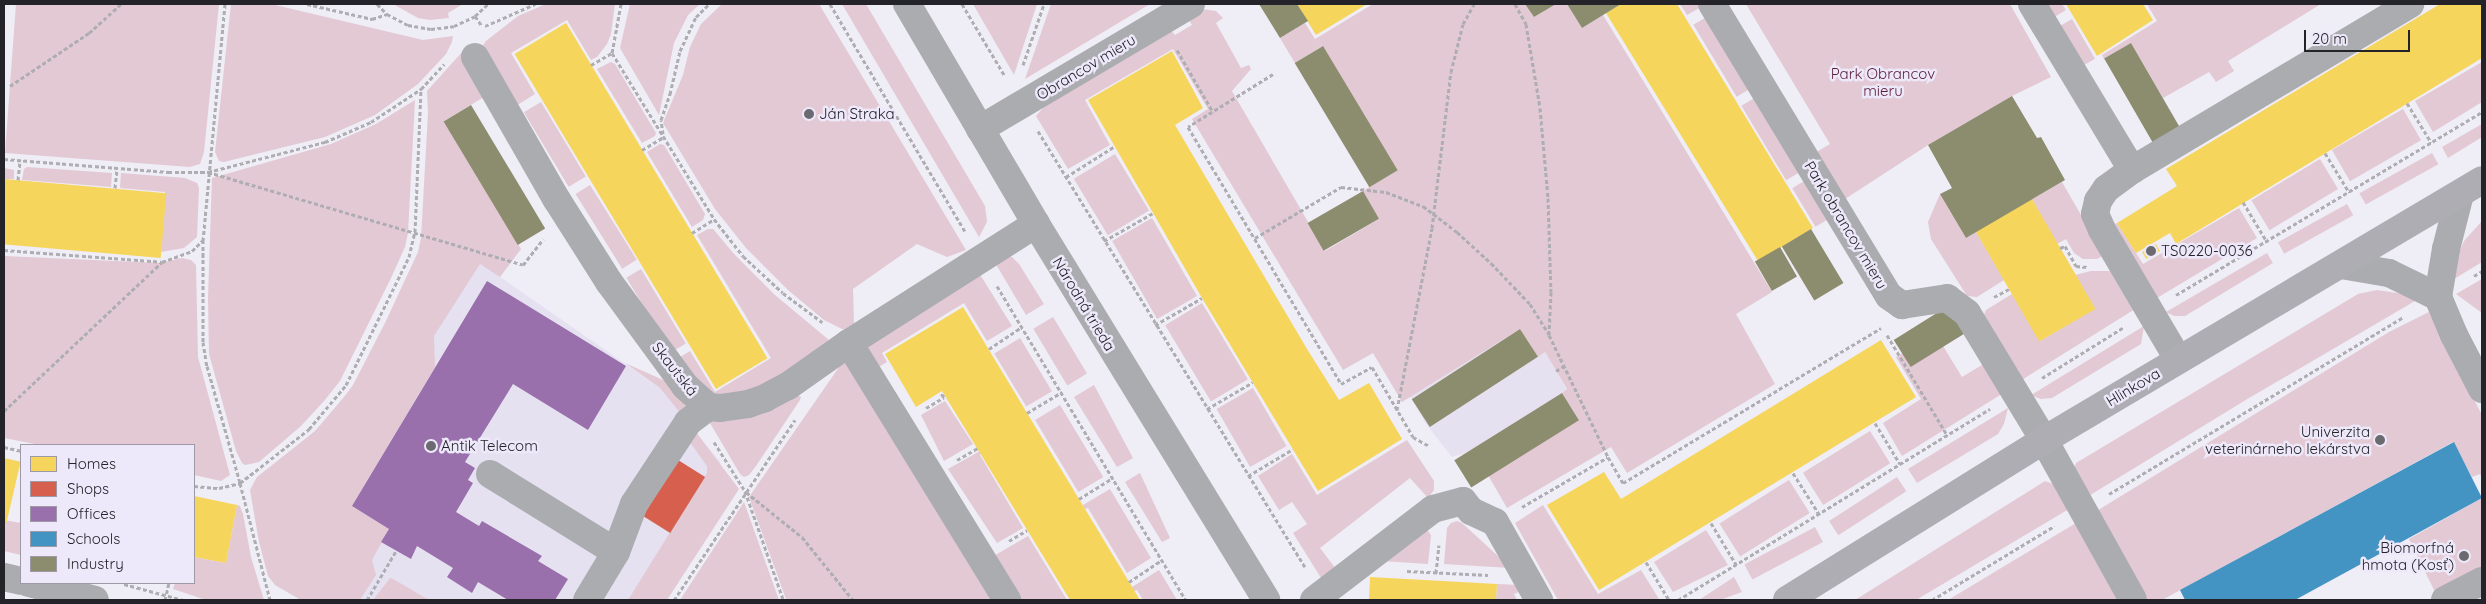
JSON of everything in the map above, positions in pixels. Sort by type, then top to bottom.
[{"type":"main road","name":"Hlinkova","points":[[1787,600],[2178,359],[2471,187]]},
{"type":"street","name":"Národná trieda","points":[[907,4],[1036,224],[1266,600]]},
{"type":"street","name":"Obrancov mieru","points":[[980,129],[1018,98],[1161,22],[1190,4]]},
{"type":"street","name":"Park obrancov mieru","points":[[1712,4],[1889,296],[1902,305]]},
{"type":"street","points":[[2032,4],[2132,170]]},
{"type":"street","points":[[2178,359],[2102,230],[2095,214],[2098,201],[2106,189],[2132,170],[2410,4]]},
{"type":"street","name":"Skautská","points":[[476,45],[564,212],[609,282],[685,386],[708,407],[734,406],[765,398],[788,386],[849,342],[1036,224]]},
{"type":"street","points":[[2471,187],[2446,248],[2438,297],[2482,389]]},
{"type":"street","points":[[2341,265],[2389,273],[2438,297]]},
{"type":"street","points":[[1902,305],[1946,298],[1967,313],[2044,440],[2133,600]]},
{"type":"street","points":[[849,342],[1007,600]]},
{"type":"street","points":[[587,600],[616,552],[634,504],[688,422],[708,407]]},
{"type":"street","points":[[490,474],[616,552]]},
{"type":"street","points":[[1318,597],[1433,509],[1462,501],[1471,511],[1495,522],[1532,589]]},
{"type":"street","points":[[4,576],[20,581]]},
{"type":"street","points":[[2445,600],[2482,581]]},
{"type":"street","points":[[33,584],[95,600]]},
{"type":"path","points":[[10,86],[89,33],[121,4]]},
{"type":"path","points":[[225,4],[203,240],[202,342],[206,366],[240,484],[270,600]]},
{"type":"path","points":[[308,4],[372,19],[387,14]]},
{"type":"path","points":[[377,4],[387,14],[408,25],[431,29],[454,26],[475,16],[486,5]]},
{"type":"path","points":[[476,45],[483,27],[535,4]]},
{"type":"path","points":[[621,4],[612,53],[714,220],[743,256],[783,293],[849,342]]},
{"type":"path","points":[[664,137],[661,120],[670,94],[680,51],[696,17],[709,4]]},
{"type":"path","points":[[830,4],[1186,600]]},
{"type":"path","points":[[962,4],[1248,476],[1318,597]]},
{"type":"path","points":[[1018,98],[1044,4]]},
{"type":"path","points":[[1397,410],[1432,228],[1432,213],[1451,72],[1463,24],[1474,4]]},
{"type":"path","points":[[1515,4],[1526,24],[1540,108],[1548,198],[1551,292],[1550,335]]},
{"type":"path","points":[[475,16],[483,27]]},
{"type":"path","points":[[1161,22],[1212,112]]},
{"type":"path","points":[[591,65],[612,53]]},
{"type":"path","points":[[4,159],[168,172],[208,172],[325,142],[371,122],[421,89],[448,61]]},
{"type":"path","points":[[1273,74],[1188,127],[1341,384],[1372,367],[1413,437],[1429,446]]},
{"type":"path","points":[[195,486],[219,488],[240,484],[309,429],[346,385],[409,257],[415,232],[421,89]]},
{"type":"path","points":[[2407,103],[2431,142]]},
{"type":"path","points":[[1678,600],[1737,566],[2150,311],[2482,112]]},
{"type":"path","points":[[642,150],[664,137]]},
{"type":"path","points":[[1066,177],[1115,146]]},
{"type":"path","points":[[2325,153],[2349,192]]},
{"type":"path","points":[[18,180],[20,160]]},
{"type":"path","points":[[115,188],[117,168]]},
{"type":"path","points":[[208,172],[523,265],[564,212]]},
{"type":"path","points":[[1254,238],[1341,187],[1386,192],[1423,206],[1457,232],[1491,263],[1530,304],[1550,335],[1608,457],[1623,483],[1883,327],[1902,305]]},
{"type":"path","points":[[2243,202],[2267,242]]},
{"type":"path","points":[[1104,241],[1153,213]]},
{"type":"path","points":[[692,233],[714,220]]},
{"type":"path","points":[[4,411],[162,262],[192,251],[203,240]]},
{"type":"path","points":[[11,250],[12,244]]},
{"type":"path","points":[[2060,248],[2065,246],[2073,261]]},
{"type":"path","points":[[4,250],[162,262]]},
{"type":"path","points":[[112,258],[113,253]]},
{"type":"path","points":[[1932,600],[2482,271]]},
{"type":"path","points":[[1155,325],[1202,298]]},
{"type":"path","points":[[989,349],[1022,327]]},
{"type":"path","points":[[1883,327],[1947,435]]},
{"type":"path","points":[[1556,371],[1564,366]]},
{"type":"path","points":[[1207,409],[1253,382]]},
{"type":"path","points":[[1028,412],[1062,392]]},
{"type":"path","points":[[708,407],[705,426],[745,491],[783,599]]},
{"type":"path","points":[[1875,423],[1900,464]]},
{"type":"path","points":[[4,447],[20,451]]},
{"type":"path","points":[[1248,476],[1293,449]]},
{"type":"path","points":[[1495,522],[1608,457]]},
{"type":"path","points":[[1793,473],[1819,514]]},
{"type":"path","points":[[1080,499],[1114,478]]},
{"type":"path","points":[[674,600],[745,491]]},
{"type":"path","points":[[745,491],[802,537],[853,600]]},
{"type":"path","points":[[1711,522],[1737,566]]},
{"type":"path","points":[[366,600],[396,551]]},
{"type":"path","points":[[1129,582],[1162,560]]},
{"type":"path","points":[[1646,562],[1669,600]]},
{"type":"path","points":[[1401,571],[1532,589]]},
{"type":"path","points":[[121,584],[183,600]]},
{"type":"path","points":[[165,600],[169,584]]},
{"type":"shaded area","points":[[480,263],[660,388],[721,463],[637,600],[301,600],[275,585]]},
{"type":"shaded area","points":[[1520,329],[1538,357],[1545,352],[1567,390],[1562,393],[1579,420],[1452,457],[1426,424],[1410,396]]},
{"type":"green space","points":[[16,4],[219,4],[204,152],[200,164],[190,167],[5,153]]},
{"type":"green space","points":[[231,4],[271,4],[423,40],[453,36],[446,54],[418,84],[375,115],[325,137],[224,162],[219,161],[215,152]]},
{"type":"green space","points":[[393,4],[463,4],[448,13],[449,18],[430,20],[418,18]]},
{"type":"green space","points":[[546,4],[615,4],[611,34],[607,44],[597,57],[591,60],[567,20],[511,53],[535,94],[511,109],[481,48],[486,41],[518,16]]},
{"type":"green space","points":[[630,4],[700,4],[688,15],[674,43],[659,115],[620,48]]},
{"type":"green space","points":[[722,4],[819,4],[966,250],[947,257],[917,244],[853,289],[854,325],[848,330],[824,320],[788,290],[746,248],[715,209],[663,123],[683,75],[690,47],[701,24]]},
{"type":"green space","points":[[842,4],[866,4],[985,206],[987,222],[979,237]]},
{"type":"green space","points":[[973,4],[1037,4],[1014,75]]},
{"type":"green space","points":[[1051,4],[1150,4],[1025,79]]},
{"type":"green space","points":[[1373,4],[1525,4],[1534,17],[1556,4],[1567,4],[1582,28],[1603,15],[1772,292],[1736,314],[1775,384],[1627,473],[1611,447],[1507,508],[1488,475],[1579,420],[1562,393],[1567,389],[1545,352],[1538,357],[1520,329],[1402,402],[1373,353],[1343,370],[1192,119],[1208,109],[1173,49],[1085,100],[1110,145],[1068,169],[1036,116],[1044,107],[1170,29],[1175,35],[1192,25],[1188,18],[1202,9],[1216,11],[1223,18],[1216,23],[1241,68],[1249,65],[1251,69],[1232,91],[1325,251],[1379,219],[1363,191],[1397,170],[1322,46],[1295,63],[1280,38],[1305,23],[1315,39]]},
{"type":"green space","points":[[1680,4],[1700,4],[1701,7],[1687,15]]},
{"type":"green space","name":"Park Obrancov mieru","points":[[1746,4],[2010,4],[2051,77],[2012,96],[1928,145],[1842,201],[1813,154],[1830,144]]},
{"type":"green space","points":[[2042,4],[2062,4],[2066,10],[2051,19]]},
{"type":"green space","points":[[2147,4],[2321,4],[2228,61],[2234,71],[2216,82],[2209,72],[2163,98],[2131,43],[2104,59],[2102,55],[2157,21]]},
{"type":"green space","points":[[1708,16],[1751,88],[1737,97],[1693,25]]},
{"type":"green space","points":[[2072,19],[2095,59],[2079,68],[2056,28]]},
{"type":"green space","points":[[463,51],[489,94],[444,121],[521,249],[500,277],[480,264],[434,336],[435,367],[352,506],[389,529],[372,560],[376,575],[360,600],[301,600],[275,585],[268,576],[259,542],[250,490],[257,477],[315,431],[344,397],[353,385],[385,323],[418,252],[421,238],[428,113],[427,91]]},
{"type":"green space","points":[[611,62],[615,64],[656,133],[655,136],[642,143],[597,69]]},
{"type":"green space","points":[[2482,62],[2482,102],[2433,132],[2415,101]]},
{"type":"green space","points":[[1756,97],[1801,172],[1786,180],[1741,106]]},
{"type":"green space","points":[[415,100],[408,233],[405,247],[391,278],[340,381],[301,426],[259,462],[245,465],[236,451],[209,354],[208,298],[212,178],[331,144],[376,124]]},
{"type":"green space","points":[[541,102],[586,177],[569,187],[524,112]]},
{"type":"green space","points":[[2403,109],[2421,140],[2350,181],[2332,150]]},
{"type":"green space","points":[[2482,124],[2482,137],[2448,158],[2442,147]]},
{"type":"green space","points":[[660,144],[664,145],[705,214],[703,220],[692,227],[647,152]]},
{"type":"green space","points":[[2432,153],[2438,164],[2366,205],[2359,193]]},
{"type":"green space","points":[[1115,154],[1149,211],[1108,235],[1074,179]]},
{"type":"green space","points":[[2320,159],[2338,189],[2269,230],[2251,200]]},
{"type":"green space","points":[[27,167],[112,173],[111,187],[22,180],[24,169]]},
{"type":"green space","points":[[4,168],[14,170],[14,179],[4,179]]},
{"type":"green space","points":[[121,173],[185,178],[197,183],[199,188],[197,237],[184,248],[161,252],[165,192],[120,188]]},
{"type":"green space","points":[[1806,180],[1829,219],[1815,227],[1792,188]]},
{"type":"green space","points":[[2062,182],[2104,255],[2097,259],[2083,259],[2074,253],[2066,239],[2057,244],[2032,199]]},
{"type":"green space","points":[[590,185],[637,260],[622,269],[576,194]]},
{"type":"green space","points":[[1940,194],[1966,238],[1976,232],[2004,280],[1977,297],[1967,296],[1931,239],[1928,222]]},
{"type":"green space","points":[[2347,204],[2353,215],[2284,254],[2278,242]]},
{"type":"green space","points":[[2239,208],[2257,238],[2157,298],[2114,225],[2117,223],[2143,264]]},
{"type":"green space","points":[[1152,218],[1197,296],[1157,319],[1112,241]]},
{"type":"green space","points":[[2482,221],[2482,262],[2454,279],[2458,255],[2464,241]]},
{"type":"green space","points":[[708,229],[713,229],[735,255],[775,295],[829,340],[782,379],[735,396],[711,394],[677,359],[690,351],[715,392],[771,358],[697,235]]},
{"type":"green space","points":[[2267,253],[2273,263],[2185,316],[2174,316],[2166,312]]},
{"type":"green space","points":[[4,256],[160,263],[182,258],[191,260],[196,265],[198,357],[230,475],[221,481],[195,475],[195,444],[35,444],[4,438]]},
{"type":"green space","points":[[1005,256],[1012,257],[1019,264],[1044,304],[1026,315],[997,266],[997,262]]},
{"type":"green space","points":[[976,268],[1012,326],[987,341],[964,303],[882,353],[887,362],[877,368],[868,348],[871,339]]},
{"type":"green space","points":[[641,269],[686,344],[671,352],[626,278]]},
{"type":"green space","points":[[2091,271],[2113,271],[2135,309],[2020,381],[1982,319],[1986,310],[2012,294],[2040,341],[2095,309],[2075,275]]},
{"type":"green space","points":[[2482,279],[2482,313],[2456,294]]},
{"type":"green space","points":[[2377,290],[2403,294],[2415,301],[2249,398],[2087,497],[2074,468],[2076,463],[2358,294]]},
{"type":"green space","points":[[1202,303],[1248,379],[1211,401],[1165,325]]},
{"type":"green space","points":[[2429,312],[2482,415],[2482,477],[2480,474],[2472,477],[2453,442],[2162,600],[2146,600],[2095,512],[2389,332]]},
{"type":"green space","points":[[1053,317],[1087,374],[1067,385],[1033,329]]},
{"type":"green space","points":[[2144,326],[2141,344],[2052,398],[2041,399],[2031,395]]},
{"type":"green space","points":[[1020,338],[1052,391],[1026,407],[994,353]]},
{"type":"green space","points":[[1943,346],[1962,377],[1987,362],[2005,392],[1902,456],[1883,423],[1921,399],[1896,357],[1903,353],[1911,365]]},
{"type":"green space","points":[[846,357],[995,600],[779,600],[786,599],[749,497]]},
{"type":"green space","points":[[625,363],[670,383],[688,409],[681,414],[660,388]]},
{"type":"green space","points":[[1094,385],[1133,458],[1117,467],[1074,397]]},
{"type":"green space","points":[[1253,388],[1286,446],[1250,467],[1217,409]]},
{"type":"green space","points":[[795,394],[801,397],[800,400],[756,466],[749,475],[744,477],[740,474],[710,423],[713,419]]},
{"type":"green space","points":[[945,401],[973,444],[944,461],[921,415]]},
{"type":"green space","points":[[1060,405],[1103,477],[1078,492],[1035,420]]},
{"type":"green space","points":[[2008,408],[2004,424],[1998,434],[1917,483],[1908,469]]},
{"type":"green space","points":[[695,431],[739,489],[667,600],[628,600],[707,473],[707,466],[687,438]]},
{"type":"green space","points":[[1870,431],[1890,463],[1823,505],[1803,473]]},
{"type":"green space","points":[[1407,440],[1434,481],[1434,490],[1428,498],[1410,478],[1320,548],[1336,569],[1323,581],[1293,533],[1307,524],[1292,502],[1279,510],[1258,476],[1292,454],[1317,495]]},
{"type":"green space","points":[[980,451],[982,453],[980,455],[1023,528],[997,543],[948,469]]},
{"type":"green space","points":[[1140,473],[1170,538],[1162,542],[1125,482]]},
{"type":"green space","points":[[1897,477],[1906,491],[1838,535],[1829,521]]},
{"type":"green space","points":[[1789,480],[1810,513],[1740,557],[1719,523]]},
{"type":"green space","points":[[2045,481],[2056,485],[2069,509],[1916,600],[1855,600]]},
{"type":"green space","points":[[1110,489],[1151,558],[1127,573],[1088,508],[1085,509],[1083,505]]},
{"type":"green space","points":[[2482,498],[2482,569],[2436,594],[2409,539]]},
{"type":"green space","points":[[744,502],[779,600],[680,600]]},
{"type":"green space","points":[[237,505],[240,506],[243,514],[251,557],[264,600],[206,600],[173,589],[175,584],[195,584],[195,557],[226,563]]},
{"type":"green space","points":[[1543,505],[1598,594],[1641,570],[1659,599],[1558,600],[1515,523]]},
{"type":"green space","points":[[4,520],[20,523],[20,555],[4,551]]},
{"type":"green space","points":[[1457,521],[1462,523],[1511,568],[1444,564],[1447,528],[1451,523]]},
{"type":"green space","points":[[2076,523],[2120,600],[1948,600]]},
{"type":"green space","points":[[1815,527],[1823,542],[1752,580],[1744,565]]},
{"type":"green space","points":[[1422,530],[1428,531],[1431,535],[1428,564],[1382,561]]},
{"type":"green space","points":[[1706,530],[1728,565],[1673,592],[1654,562]]},
{"type":"green space","points":[[1028,536],[1067,600],[1018,600],[992,557]]},
{"type":"green space","points":[[1159,570],[1177,600],[1143,600],[1137,590],[1134,591],[1132,587]]},
{"type":"green space","points":[[1734,577],[1742,592],[1720,600],[1699,600]]},
{"type":"green space","points":[[390,578],[393,579],[429,600],[373,600]]},
{"type":"green space","points":[[1497,584],[1519,585],[1521,591],[1514,594],[1517,600],[1496,600]]},
{"type":"building: Homes","points":[[1297,4],[1367,4],[1316,35]]},
{"type":"building: Homes","points":[[1621,4],[1677,4],[1813,228],[1758,261],[1606,13]]},
{"type":"building: Homes","points":[[2066,4],[2143,4],[2153,20],[2097,56]]},
{"type":"building: Homes","points":[[2440,4],[2482,4],[2482,58],[2176,244],[2170,233],[2136,253],[2117,223],[2177,186],[2166,169]]},
{"type":"building: Homes","points":[[566,23],[767,358],[716,389],[515,54]]},
{"type":"building: Homes","points":[[1172,51],[1203,108],[1175,125],[1307,349],[1339,400],[1369,383],[1402,439],[1318,491],[1202,298],[1088,100]]},
{"type":"building: Homes","points":[[4,179],[166,193],[161,258],[4,244]]},
{"type":"building: Homes","points":[[2032,199],[2096,309],[2039,341],[1976,232]]},
{"type":"building: Homes","name":"TS0220-0036","points":[[2156,244],[2160,251],[2146,259],[2142,252]]},
{"type":"building: Homes","points":[[963,307],[1140,600],[1070,600],[942,391],[916,407],[885,354]]},
{"type":"building: Homes","points":[[1881,340],[1916,397],[1599,590],[1547,505],[1604,472],[1621,499]]},
{"type":"building: Homes","points":[[4,458],[20,462],[7,522],[4,522]]},
{"type":"building: Homes","points":[[195,496],[237,505],[226,563],[195,557]]},
{"type":"building: Homes","points":[[1370,577],[1497,584],[1496,600],[1369,600]]},
{"type":"building: Shops","points":[[678,460],[705,477],[670,533],[643,516]]},
{"type":"building: Offices","name":"Antik Telecom","points":[[487,281],[626,366],[588,430],[513,384],[465,462],[475,468],[468,480],[473,483],[456,512],[479,526],[482,521],[542,556],[538,561],[568,579],[555,600],[508,600],[478,582],[472,593],[447,577],[453,568],[417,546],[411,559],[381,542],[389,529],[352,506]]},
{"type":"building: Schools","points":[[2454,442],[2482,498],[2295,600],[2185,600],[2180,590]]},
{"type":"building: Industry","points":[[1259,4],[1297,4],[1308,21],[1280,38]]},
{"type":"building: Industry","points":[[1525,4],[1556,4],[1534,17]]},
{"type":"building: Industry","points":[[1567,4],[1621,4],[1582,28]]},
{"type":"building: Industry","points":[[2131,43],[2180,128],[2153,143],[2104,58]]},
{"type":"building: Industry","points":[[1323,46],[1398,170],[1369,187],[1295,63]]},
{"type":"building: Industry","points":[[2012,96],[2037,138],[2041,137],[2065,180],[1966,238],[1940,194],[1952,188],[1928,145]]},
{"type":"building: Industry","points":[[471,105],[545,228],[518,245],[444,121]]},
{"type":"building: Industry","points":[[1363,191],[1379,219],[1324,251],[1308,223]]},
{"type":"building: Industry","points":[[1811,229],[1843,283],[1814,301],[1782,247]]},
{"type":"building: Industry","points":[[1780,247],[1797,276],[1772,291],[1755,262]]},
{"type":"building: Industry","points":[[1948,306],[1965,333],[1911,367],[1894,340]]},
{"type":"building: Industry","points":[[1520,329],[1538,357],[1430,427],[1412,399]]},
{"type":"building: Industry","points":[[1562,393],[1579,420],[1471,487],[1454,460]]},
{"type":"place","name":"Ján Straka","points":[[809,114]]},
{"type":"place","name":"TS0220-0036","points":[[2151,251]]},
{"type":"place","name":"Univerzita veterinárneho lekárstva","points":[[2380,440]]},
{"type":"place","name":"Antik Telecom","points":[[431,446]]},
{"type":"place","name":"Biomorfná hmota (Kosť)","points":[[2464,556]]}]
